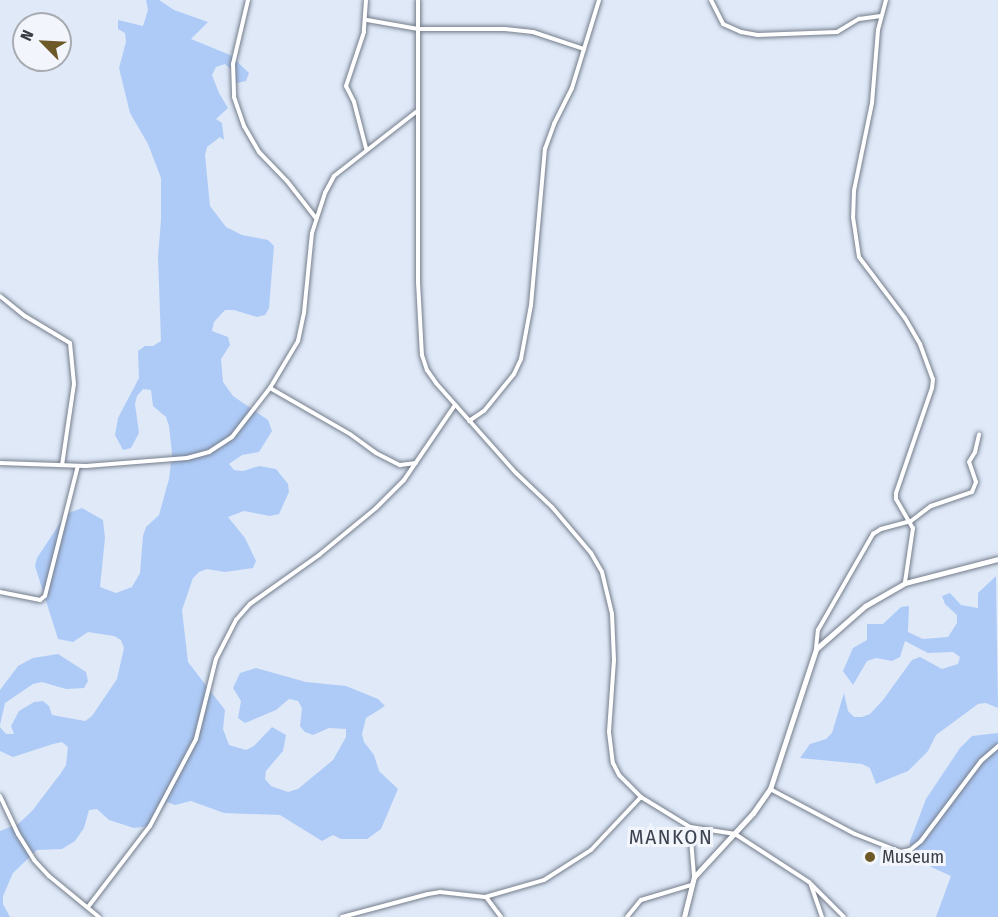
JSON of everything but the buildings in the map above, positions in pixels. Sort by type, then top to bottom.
[{"type":"street","points":[[248,0],[233,64],[234,97],[244,126],[259,152],[287,181],[316,218]]},
{"type":"street","points":[[366,0],[367,20],[346,86],[354,102],[366,148]]},
{"type":"street","points":[[418,0],[416,112],[418,282],[422,355],[436,383],[516,473],[559,515],[591,553],[602,572],[612,614],[614,660],[609,732],[613,763],[619,774],[640,797],[690,827],[735,834],[809,882],[844,917]]},
{"type":"street","points":[[470,421],[484,411],[514,374],[521,359],[531,305],[545,149],[554,124],[572,88],[599,0]]},
{"type":"street","points":[[711,0],[723,24],[741,32],[758,35],[837,32],[859,19],[881,16]]},
{"type":"street","points":[[886,0],[881,16],[872,103],[854,191],[853,217],[859,257],[905,318],[920,344],[933,380],[896,493],[896,499],[911,521],[912,535],[905,583]]},
{"type":"street","points":[[367,20],[418,29],[505,29],[533,32],[584,49]]},
{"type":"street","points":[[0,463],[78,466],[159,460],[209,452],[232,437],[270,388],[298,341],[316,218],[334,176],[366,148],[416,112]]},
{"type":"street","points":[[0,296],[25,316],[70,343],[74,384],[62,465]]},
{"type":"street","points":[[270,388],[350,434],[376,453],[400,465],[417,462]]},
{"type":"street","points":[[88,908],[150,826],[196,739],[202,723],[216,659],[236,620],[250,604],[342,537],[397,487],[417,462],[455,405]]},
{"type":"street","points":[[684,917],[694,877],[735,834],[770,789],[816,649],[818,630],[873,534],[881,529],[911,521],[930,506],[972,492],[976,482],[969,462],[976,448],[979,434]]},
{"type":"street","points":[[0,591],[40,600],[45,596],[78,466]]},
{"type":"street","points":[[816,649],[865,606],[905,583],[998,559]]},
{"type":"street","points":[[770,789],[855,834],[901,852],[910,850],[921,841],[981,761],[998,746]]},
{"type":"street","points":[[0,796],[18,834],[34,860],[49,876],[99,917]]},
{"type":"street","points":[[342,917],[428,894],[440,892],[485,897],[544,880],[562,870],[610,832],[640,797]]},
{"type":"street","points":[[690,827],[694,877]]},
{"type":"street","points":[[809,882],[822,917]]},
{"type":"street","points":[[627,917],[641,900],[691,885]]},
{"type":"street","points":[[494,894],[495,906]]},
{"type":"street","points":[[485,897],[495,906],[501,917]]},
{"type":"shaded area","points":[[146,0],[159,0],[174,10],[208,22],[191,39],[230,55],[249,73],[246,81],[237,83],[231,78],[231,69],[225,64],[216,67],[212,75],[228,108],[216,119],[222,123],[224,140],[220,137],[207,147],[205,155],[210,206],[226,227],[242,235],[268,240],[274,246],[269,308],[265,315],[257,317],[234,310],[225,310],[214,322],[212,331],[228,337],[230,345],[221,359],[223,382],[233,396],[268,420],[272,431],[259,452],[242,455],[229,464],[234,470],[243,471],[259,466],[276,469],[288,484],[289,492],[279,514],[270,516],[244,511],[228,517],[245,538],[256,561],[253,568],[225,572],[207,569],[199,572],[193,578],[182,610],[188,662],[225,710],[223,729],[229,745],[246,750],[254,746],[272,727],[286,735],[283,751],[266,771],[265,779],[271,786],[288,792],[298,789],[333,760],[346,737],[346,729],[329,728],[313,735],[305,732],[300,726],[302,708],[298,701],[289,699],[276,710],[245,723],[238,718],[241,701],[233,688],[240,673],[256,668],[306,682],[346,686],[378,699],[385,706],[366,718],[362,734],[364,742],[374,755],[379,771],[398,789],[381,829],[367,839],[341,839],[333,835],[322,841],[280,815],[224,813],[191,801],[175,805],[167,802],[150,826],[134,828],[109,820],[97,809],[89,810],[84,828],[75,841],[62,849],[37,850],[13,873],[3,896],[3,904],[10,917],[0,917],[0,831],[18,824],[32,811],[66,765],[68,747],[62,742],[13,757],[0,751],[0,727],[6,734],[14,734],[11,726],[19,711],[34,702],[43,701],[49,706],[52,715],[85,721],[92,716],[117,679],[124,648],[121,640],[114,636],[88,632],[73,642],[58,639],[35,566],[37,558],[66,514],[82,508],[103,520],[105,538],[100,587],[116,593],[132,587],[140,573],[143,536],[146,527],[159,515],[169,479],[172,453],[169,426],[166,417],[153,406],[151,390],[143,389],[137,396],[135,404],[139,433],[131,448],[123,450],[115,435],[118,418],[139,378],[138,351],[161,341],[158,257],[161,178],[148,144],[130,113],[119,68],[126,42],[125,33],[118,29],[118,20],[143,26],[148,10]]},
{"type":"shaded area","points":[[996,576],[998,708],[986,703],[978,704],[936,735],[928,751],[908,771],[876,784],[870,768],[862,764],[800,758],[810,744],[826,739],[832,733],[844,693],[848,711],[854,717],[862,717],[870,714],[883,700],[912,660],[920,657],[942,669],[958,664],[960,657],[953,652],[928,653],[905,641],[900,657],[892,661],[876,658],[867,661],[853,685],[843,671],[853,648],[867,640],[867,624],[883,624],[901,607],[909,606],[908,632],[923,639],[948,637],[957,623],[957,615],[945,604],[942,596],[950,593],[961,605],[978,608],[978,593]]},
{"type":"shaded area","points":[[58,654],[86,672],[88,681],[84,688],[66,689],[42,682],[33,684],[5,703],[0,725],[0,690],[18,666],[33,658]]},
{"type":"shaded area","points":[[998,733],[998,917],[936,917],[951,876],[914,859],[910,850],[910,841],[926,799],[960,748],[972,736]]},
{"type":"place","name":"Museum","points":[[870,857]]},
{"type":"district","name":"MANKON","points":[[671,837]]}]
